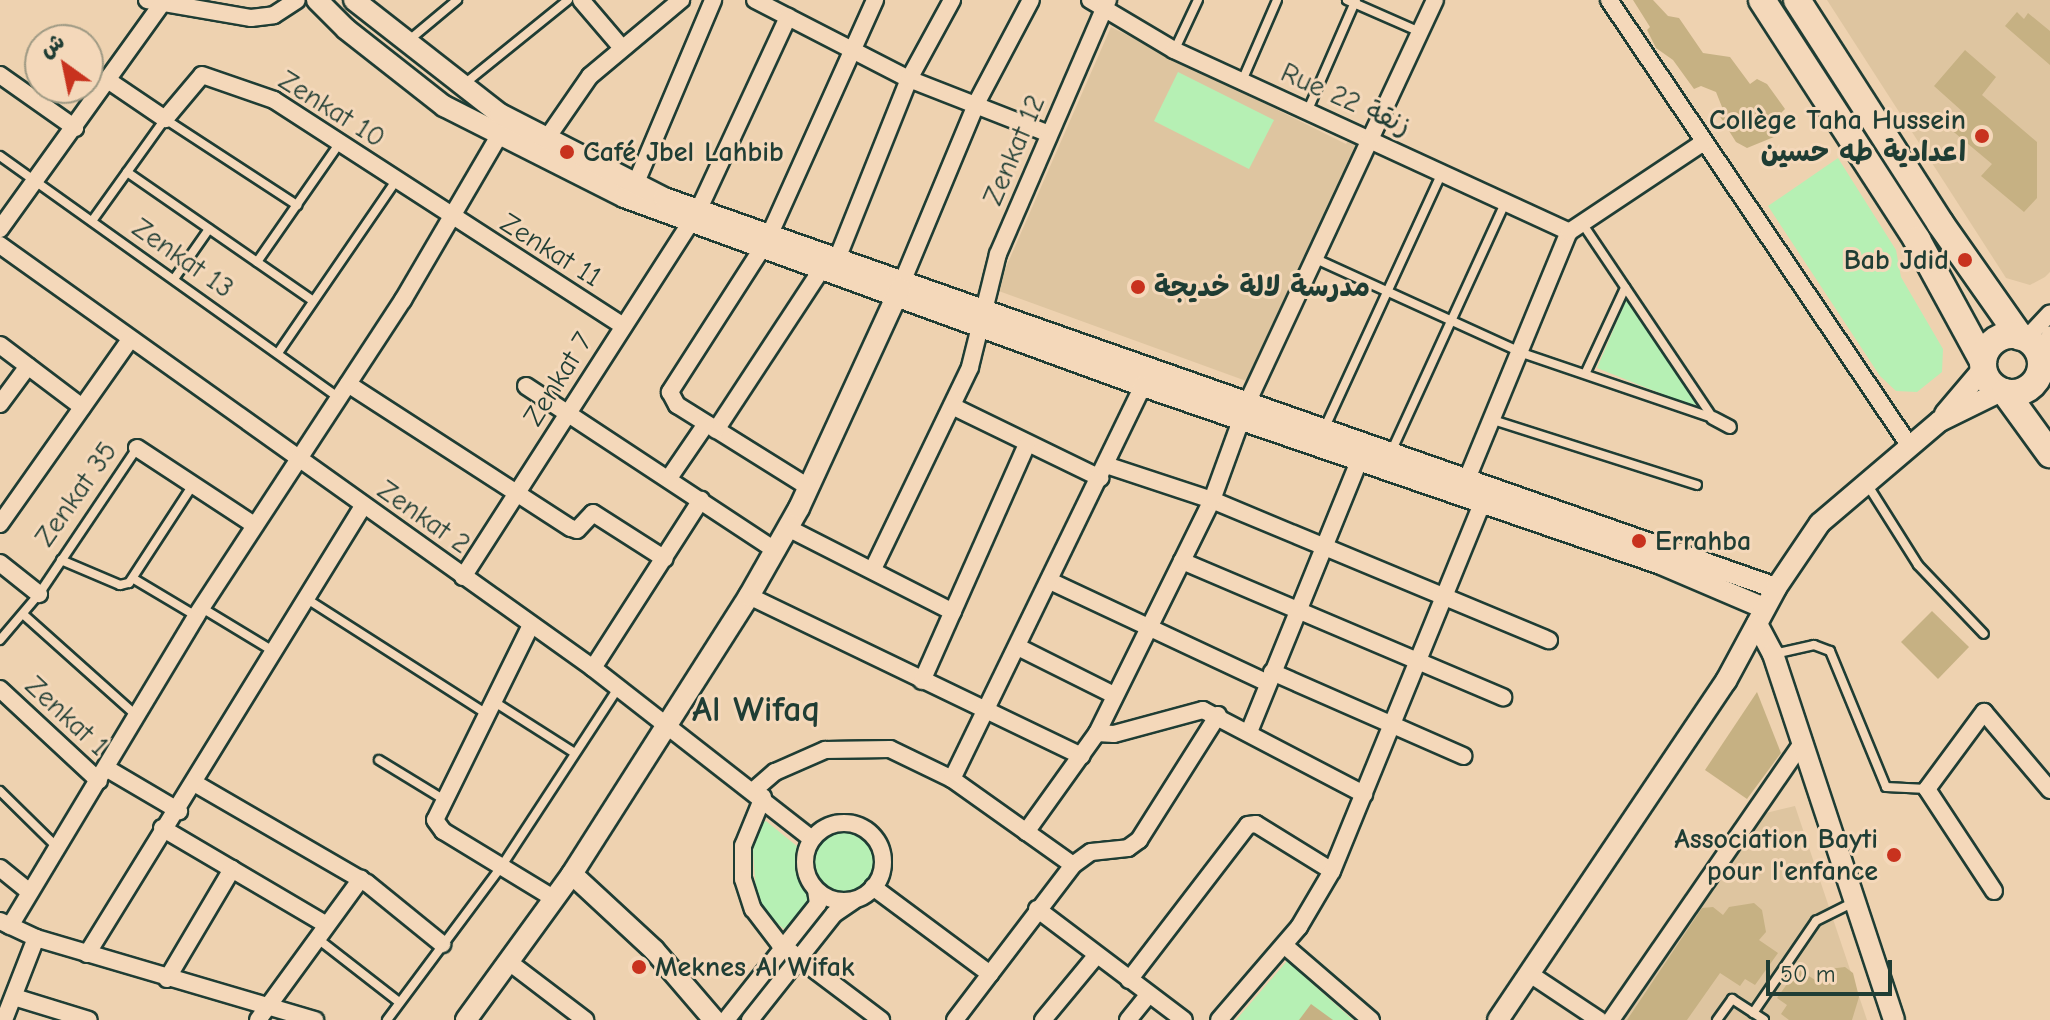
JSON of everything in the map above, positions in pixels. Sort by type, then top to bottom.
[{"type":"main road","points":[[1762,0],[1917,240],[1984,364],[2050,454]]},
{"type":"main road","points":[[1797,0],[2032,337],[2044,374],[2031,386],[2003,391]]},
{"type":"main road","points":[[1984,364],[1992,343],[2032,337]]},
{"type":"street","points":[[0,229],[37,183],[109,81],[155,1],[251,18],[274,15],[296,0]]},
{"type":"street","points":[[317,0],[418,87],[499,137],[694,217],[900,289],[1159,373],[1360,459],[1464,487],[1776,588]]},
{"type":"street","points":[[354,0],[404,44],[509,119],[545,141],[694,217]]},
{"type":"street","points":[[581,0],[622,48]]},
{"type":"street","points":[[545,141],[578,89],[681,0]]},
{"type":"street","points":[[635,185],[713,0]]},
{"type":"street","points":[[755,0],[851,52],[909,79],[977,102],[1049,134]]},
{"type":"street","points":[[808,487],[677,405],[670,392],[765,243],[875,0]]},
{"type":"street","points":[[669,478],[711,427],[829,264],[909,79],[952,0]]},
{"type":"street","points":[[466,1020],[572,874],[776,551],[900,289],[977,102],[1031,0]]},
{"type":"street","points":[[1026,832],[1097,733],[1212,500],[1245,410],[1373,140],[1435,0]]},
{"type":"street","points":[[1609,0],[1909,445]]},
{"type":"street","name":"Rue 22 زنقة","points":[[1101,3],[1174,50],[1307,112],[1576,228]]},
{"type":"street","name":"Zenkat 12","points":[[873,569],[952,406],[984,316],[998,254],[1101,3]]},
{"type":"street","name":"Zenkat 7","points":[[463,577],[694,217],[788,17]]},
{"type":"street","points":[[0,75],[75,128]]},
{"type":"street","name":"Zenkat 10","points":[[165,119],[195,79],[207,76],[274,100],[342,139],[395,182],[452,218]]},
{"type":"street","points":[[109,81],[165,119]]},
{"type":"street","points":[[315,1020],[263,1013],[36,938],[5,924],[59,848],[199,612],[344,391],[452,218],[509,119]]},
{"type":"street","points":[[1464,487],[1576,228],[1704,142]]},
{"type":"street","name":"Zenkat 11","points":[[452,218],[623,326]]},
{"type":"street","name":"Zenkat 2","points":[[0,245],[129,341],[593,668],[812,839]]},
{"type":"street","points":[[2032,337],[2050,313]]},
{"type":"street","points":[[984,316],[1143,386],[1325,427],[1392,450],[1464,487],[1482,504],[1661,564],[1760,616],[1894,1020]]},
{"type":"street","points":[[1,522],[129,341]]},
{"type":"street","points":[[0,345],[82,407]]},
{"type":"street","points":[[1940,421],[1984,364]]},
{"type":"street","points":[[0,404],[28,366]]},
{"type":"street","points":[[526,386],[776,551]]},
{"type":"street","points":[[952,779],[989,709],[1143,386]]},
{"type":"street","points":[[344,391],[571,528],[577,530],[593,513],[665,559]]},
{"type":"street","points":[[1498,1020],[1726,681],[1776,588],[1820,523],[1865,480],[1940,421],[2003,391]]},
{"type":"street","points":[[952,406],[1027,444],[1103,472],[1212,500],[1449,595],[1549,640]]},
{"type":"street","points":[[1713,418],[1730,427]]},
{"type":"street","points":[[922,681],[1027,444]]},
{"type":"street","name":"Zenkat 35","points":[[137,448],[254,525]]},
{"type":"street","points":[[1249,732],[1360,459]]},
{"type":"street","points":[[593,668],[701,500]]},
{"type":"street","points":[[1219,1020],[1284,945],[1332,871],[1449,595],[1482,504]]},
{"type":"street","points":[[87,954],[162,828],[179,811],[196,784],[363,506]]},
{"type":"street","points":[[788,528],[953,612]]},
{"type":"street","points":[[1182,561],[1297,614],[1421,658],[1503,697]]},
{"type":"street","points":[[0,563],[39,594]]},
{"type":"street","points":[[1050,581],[1146,630],[1393,725],[1463,756]]},
{"type":"street","points":[[749,596],[1082,756]]},
{"type":"street","points":[[531,625],[487,706],[443,799],[436,826],[555,899]]},
{"type":"street","points":[[1018,647],[1114,695]]},
{"type":"street","name":"Zenkat 1","points":[[0,689],[103,774],[179,811]]},
{"type":"street","points":[[1097,733],[1114,734],[1193,711],[1218,715],[1364,794]]},
{"type":"street","points":[[1994,891],[1927,789],[1984,712],[2050,790]]},
{"type":"street","points":[[955,1020],[1073,865],[1091,852],[1128,848],[1139,840],[1218,715]]},
{"type":"street","points":[[1611,1020],[1803,742]]},
{"type":"street","points":[[881,1020],[785,947],[761,923],[743,879],[746,830],[758,794],[804,757],[846,746],[911,755],[952,779],[1073,865]]},
{"type":"street","points":[[196,784],[361,879],[442,944]]},
{"type":"street","points":[[726,1020],[818,904],[805,860],[812,839],[844,823],[867,831],[883,862],[873,887],[834,914],[750,1020]]},
{"type":"street","points":[[1129,980],[1248,825],[1256,824],[1332,871]]},
{"type":"street","points":[[162,828],[232,869],[322,932]]},
{"type":"street","points":[[0,868],[30,892]]},
{"type":"street","points":[[167,979],[232,869]]},
{"type":"street","points":[[572,874],[654,950],[714,1020]]},
{"type":"street","points":[[263,1013],[361,879]]},
{"type":"street","points":[[873,887],[990,974]]},
{"type":"street","points":[[816,890],[834,900],[855,900]]},
{"type":"street","points":[[1037,909],[1184,1020]]},
{"type":"street","points":[[4,1020],[36,938]]},
{"type":"street","points":[[1284,945],[1371,1020]]},
{"type":"street","points":[[1043,1020],[1096,956]]},
{"type":"street","points":[[509,962],[585,1020]]},
{"type":"street","points":[[1530,974],[1599,1020]]},
{"type":"street","points":[[1128,1020],[1148,995]]},
{"type":"street","points":[[14,997],[89,1020]]},
{"type":"lane","points":[[404,44],[457,0]]},
{"type":"lane","points":[[463,86],[568,0]]},
{"type":"lane","points":[[1174,50],[1198,0]]},
{"type":"lane","points":[[1242,81],[1277,0]]},
{"type":"lane","points":[[1307,112],[1352,1],[1421,33]]},
{"type":"lane","points":[[92,221],[165,119],[297,205]]},
{"type":"lane","points":[[257,262],[342,139]]},
{"type":"lane","name":"Zenkat 13","points":[[0,156],[278,353],[344,391]]},
{"type":"lane","points":[[1325,427],[1444,170]]},
{"type":"lane","points":[[127,172],[313,301]]},
{"type":"lane","points":[[278,353],[395,182]]},
{"type":"lane","points":[[1392,450],[1506,199]]},
{"type":"lane","points":[[1576,228],[1625,288],[1713,418]]},
{"type":"lane","points":[[174,279],[209,229]]},
{"type":"lane","points":[[1316,259],[1454,319],[1522,353],[1586,372],[1713,418]]},
{"type":"lane","points":[[1586,372],[1625,288]]},
{"type":"lane","points":[[1493,420],[1697,485]]},
{"type":"lane","name":"Zenkat 35","points":[[0,640],[39,594],[137,448]]},
{"type":"lane","points":[[1865,480],[1918,565],[1984,634]]},
{"type":"lane","points":[[61,560],[120,585],[134,579],[194,485]]},
{"type":"lane","points":[[134,579],[275,652]]},
{"type":"lane","points":[[307,599],[487,706],[573,752]]},
{"type":"lane","points":[[24,615],[136,715]]},
{"type":"lane","points":[[1773,654],[1814,645],[1830,651],[1886,787],[1927,789]]},
{"type":"lane","points":[[387,1020],[501,867],[573,752],[619,688]]},
{"type":"lane","points":[[379,760],[443,799]]},
{"type":"lane","points":[[0,791],[59,848]]},
{"type":"lane","points":[[1753,1013],[1816,921],[1857,901]]},
{"type":"lane","points":[[322,932],[399,1002]]},
{"type":"lane","points":[[1717,1020],[1732,999],[1764,1020]]},
{"type":"shaded area","name":"Collège Taha Hussein اعدادية طه حسين","points":[[1827,0],[2050,0],[2050,272],[2045,277],[2030,285],[2006,278]]},
{"type":"shaded area","points":[[1111,27],[1346,144],[1349,139],[1358,143],[1249,382],[996,290]]},
{"type":"shaded area","points":[[1795,806],[1867,1020],[1624,1020],[1766,813]]},
{"type":"green space","points":[[1178,72],[1274,120],[1249,169],[1154,121]]},
{"type":"green space","points":[[1838,158],[1896,250],[1901,277],[1943,349],[1942,372],[1917,392],[1896,391],[1880,376],[1768,206]]},
{"type":"green space","points":[[1627,298],[1697,404],[1692,406],[1597,368]]},
{"type":"green space","points":[[766,821],[798,847],[797,873],[809,900],[784,929],[768,916],[756,893],[753,851],[760,824]]},
{"type":"green space","points":[[844,829],[867,839],[877,862],[867,885],[844,895],[821,885],[811,862],[821,839]]},
{"type":"green space","points":[[1287,961],[1353,1020],[1236,1020]]},
{"type":"building","points":[[1633,0],[1653,0],[1668,16],[1679,18],[1703,53],[1730,57],[1750,84],[1757,79],[1767,84],[1785,109],[1781,113],[1788,123],[1780,127],[1781,134],[1747,148],[1736,142],[1719,115],[1724,112],[1716,92],[1701,86],[1694,89],[1673,60],[1656,48],[1647,30],[1650,27]]},
{"type":"building","points":[[2017,12],[2024,19],[2028,13],[2050,31],[2050,65],[2005,26]]},
{"type":"building","points":[[1965,50],[1996,77],[1982,95],[2037,142],[2037,198],[2024,212],[1981,176],[1992,164],[1949,128],[1963,112],[1934,86]]},
{"type":"building","points":[[1932,611],[1969,647],[1938,679],[1901,642]]},
{"type":"building","points":[[1757,692],[1781,753],[1747,799],[1705,770]]},
{"type":"building","points":[[1754,903],[1762,910],[1766,932],[1759,940],[1778,953],[1755,985],[1745,979],[1740,986],[1720,973],[1687,1020],[1627,1020],[1702,908],[1713,907],[1723,915],[1729,907]]},
{"type":"building","points":[[1845,967],[1853,973],[1859,997],[1852,1020],[1789,1020],[1781,1014],[1787,1005],[1777,998],[1798,969],[1815,980],[1821,970]]},
{"type":"building","points":[[1311,1004],[1333,1020],[1299,1020]]},
{"type":"place","name":"Collège Taha Hussein اعدادية طه حسين","points":[[1982,136]]},
{"type":"place","name":"Café Jbel Lahbib","points":[[567,152]]},
{"type":"place","name":"Bab Jdid","points":[[1965,260]]},
{"type":"place","name":"مدرسة لالة خديجة","points":[[1138,287]]},
{"type":"place","name":"Errahba","points":[[1639,541]]},
{"type":"place","name":"Association Bayti pour l'enfance","points":[[1894,855]]},
{"type":"place","name":"Meknes Al Wifak","points":[[639,967]]},
{"type":"district","name":"Al Wifaq","points":[[756,710]]}]
